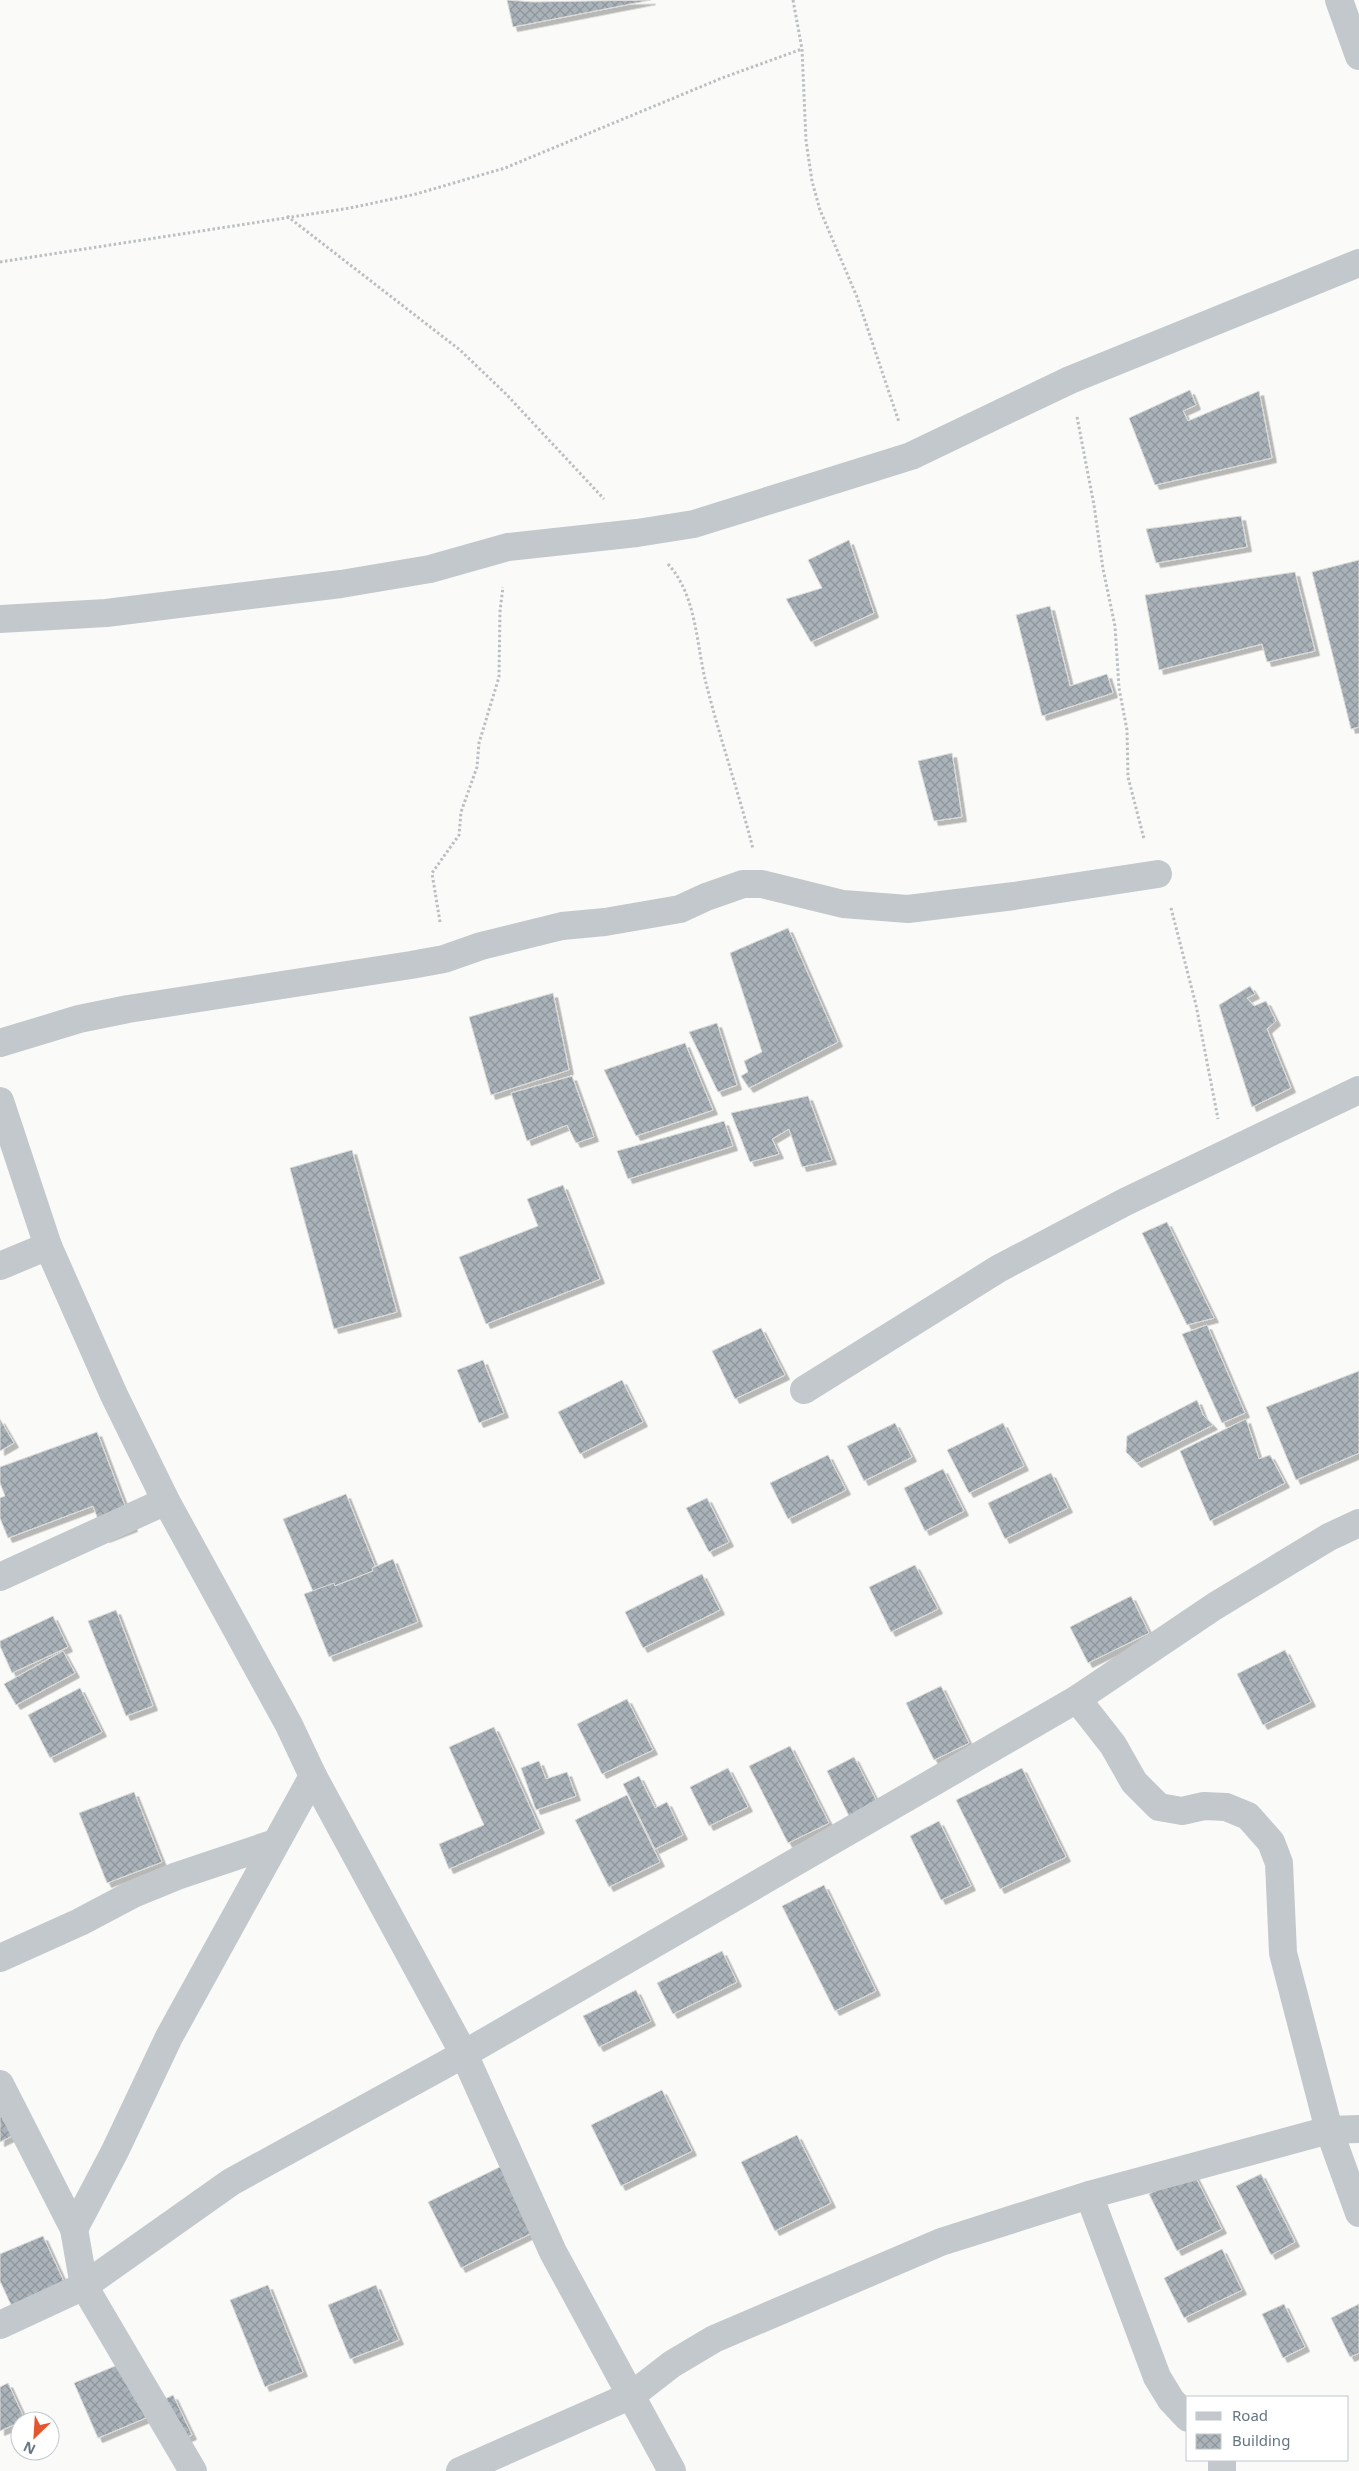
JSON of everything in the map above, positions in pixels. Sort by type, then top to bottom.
[{"type":"street","points":[[1339,0],[1359,56]]},
{"type":"street","points":[[0,619],[106,613],[341,584],[430,569],[508,547],[636,533],[694,524],[911,456],[1070,380],[1359,263]]},
{"type":"street","points":[[0,1043],[79,1019],[128,1008],[444,959],[481,946],[562,926],[613,921],[680,909],[743,884],[762,884],[843,904],[908,908],[1014,896],[1158,874]]},
{"type":"street","points":[[804,1390],[998,1270],[1125,1202],[1359,1090]]},
{"type":"street","points":[[0,1101],[48,1246],[114,1396],[166,1501],[289,1725],[313,1776],[464,2054],[553,2252],[672,2471]]},
{"type":"street","points":[[0,1266],[48,1246]]},
{"type":"street","points":[[0,1577],[166,1501]]},
{"type":"street","points":[[0,2325],[84,2286],[231,2182],[464,2054],[1077,1699],[1216,1606],[1329,1537],[1359,1523]]},
{"type":"street","points":[[1077,1699],[1113,1744],[1134,1782],[1159,1807],[1182,1811],[1204,1806],[1226,1807],[1248,1816],[1271,1842],[1279,1863],[1283,1953],[1329,2130],[1359,2213]]},
{"type":"street","points":[[74,2229],[115,2151],[169,2037],[313,1776]]},
{"type":"street","points":[[0,1958],[80,1922],[142,1890],[177,1876],[275,1843]]},
{"type":"street","points":[[0,2084],[74,2229],[84,2286],[193,2471]]},
{"type":"street","points":[[460,2471],[632,2395],[672,2364],[714,2339],[941,2242],[1089,2195],[1329,2130],[1359,2129]]},
{"type":"street","points":[[1089,2195],[1157,2377],[1171,2400],[1186,2416]]},
{"type":"path","points":[[794,0],[802,49],[806,141],[812,181],[820,210],[857,297],[911,456]]},
{"type":"path","points":[[0,262],[176,236],[287,216],[350,208],[416,194],[505,168],[714,82],[802,49]]},
{"type":"path","points":[[287,216],[460,350],[506,394],[676,574],[686,593],[706,683],[737,786],[762,884]]},
{"type":"path","points":[[1070,380],[1094,505],[1103,569],[1115,626],[1119,688],[1127,730],[1128,777],[1140,828],[1174,915],[1196,1005],[1224,1154]]},
{"type":"path","points":[[444,959],[432,873],[460,835],[461,812],[477,766],[479,743],[499,677],[500,611],[508,547]]},
{"type":"building","points":[[507,0],[533,2],[651,0],[513,27]]},
{"type":"building","points":[[1190,390],[1196,405],[1183,411],[1188,421],[1259,391],[1272,458],[1155,485],[1129,418]]},
{"type":"building","points":[[1241,516],[1247,547],[1156,563],[1146,529]]},
{"type":"building","points":[[849,540],[874,613],[811,642],[786,599],[822,588],[808,560]]},
{"type":"building","points":[[1359,560],[1359,727],[1351,729],[1312,572]]},
{"type":"building","points":[[1295,572],[1315,651],[1267,662],[1262,644],[1159,670],[1145,595]]},
{"type":"building","points":[[1050,606],[1070,686],[1107,674],[1113,693],[1042,716],[1016,615]]},
{"type":"building","points":[[952,753],[962,817],[934,821],[918,761]]},
{"type":"building","points":[[788,928],[838,1042],[749,1088],[741,1076],[748,1072],[744,1061],[762,1052],[730,953]]},
{"type":"building","points":[[1250,986],[1255,994],[1247,998],[1254,1006],[1266,1001],[1276,1021],[1267,1029],[1291,1088],[1252,1107],[1219,1005]]},
{"type":"building","points":[[553,993],[569,1070],[491,1095],[469,1017]]},
{"type":"building","points":[[717,1023],[737,1085],[718,1092],[689,1032]]},
{"type":"building","points":[[685,1043],[713,1110],[636,1136],[604,1070]]},
{"type":"building","points":[[572,1076],[594,1137],[576,1143],[567,1125],[527,1141],[511,1093]]},
{"type":"building","points":[[808,1096],[832,1160],[802,1167],[789,1129],[772,1139],[779,1154],[750,1162],[731,1113]]},
{"type":"building","points":[[724,1121],[733,1146],[628,1179],[617,1151]]},
{"type":"building","points":[[352,1150],[397,1312],[334,1329],[290,1168]]},
{"type":"building","points":[[563,1185],[600,1279],[486,1324],[459,1257],[538,1226],[527,1199]]},
{"type":"building","points":[[1167,1222],[1214,1318],[1187,1325],[1142,1233]]},
{"type":"building","points":[[1207,1325],[1245,1413],[1222,1423],[1182,1334]]},
{"type":"building","points":[[761,1328],[785,1375],[735,1399],[712,1351]]},
{"type":"building","points":[[483,1360],[504,1413],[479,1423],[457,1370]]},
{"type":"building","points":[[1359,1371],[1359,1453],[1296,1480],[1266,1407]]},
{"type":"building","points":[[622,1380],[643,1422],[580,1454],[558,1412]]},
{"type":"building","points":[[1197,1400],[1203,1415],[1213,1425],[1137,1463],[1126,1452],[1127,1436]]},
{"type":"building","points":[[0,1419],[14,1443],[0,1451]]},
{"type":"building","points":[[1246,1419],[1259,1459],[1270,1455],[1285,1483],[1210,1521],[1180,1451]]},
{"type":"building","points":[[895,1423],[912,1457],[864,1481],[847,1446]]},
{"type":"building","points":[[1003,1423],[1024,1466],[969,1493],[947,1450]]},
{"type":"building","points":[[97,1432],[133,1527],[105,1538],[93,1506],[8,1538],[0,1518],[0,1498],[5,1496],[0,1483],[0,1467]]},
{"type":"building","points":[[828,1455],[846,1490],[788,1519],[770,1483]]},
{"type":"building","points":[[943,1469],[964,1511],[925,1531],[904,1488]]},
{"type":"building","points":[[1051,1473],[1068,1508],[1005,1539],[988,1503]]},
{"type":"building","points":[[346,1494],[375,1566],[372,1568],[373,1571],[314,1594],[283,1519]]},
{"type":"building","points":[[707,1498],[729,1542],[709,1552],[686,1508]]},
{"type":"building","points":[[393,1559],[418,1622],[329,1657],[304,1594],[334,1583],[335,1586],[373,1571],[372,1568]]},
{"type":"building","points":[[915,1565],[938,1609],[891,1632],[869,1587]]},
{"type":"building","points":[[702,1574],[720,1610],[643,1648],[625,1612]]},
{"type":"building","points":[[1131,1596],[1149,1633],[1088,1663],[1070,1627]]},
{"type":"building","points":[[116,1610],[153,1706],[126,1716],[88,1621]]},
{"type":"building","points":[[53,1616],[68,1647],[12,1673],[0,1646],[0,1641]]},
{"type":"building","points":[[1285,1650],[1311,1702],[1263,1725],[1237,1674]]},
{"type":"building","points":[[63,1651],[75,1673],[16,1705],[4,1684]]},
{"type":"building","points":[[941,1686],[969,1743],[934,1760],[906,1703]]},
{"type":"building","points":[[80,1688],[102,1732],[50,1758],[28,1715]]},
{"type":"building","points":[[627,1699],[653,1750],[602,1774],[577,1724]]},
{"type":"building","points":[[494,1727],[540,1829],[449,1869],[439,1844],[484,1825],[449,1747]]},
{"type":"building","points":[[790,1746],[829,1823],[788,1843],[749,1766]]},
{"type":"building","points":[[854,1757],[878,1804],[850,1818],[827,1771]]},
{"type":"building","points":[[539,1761],[546,1779],[567,1772],[576,1796],[536,1810],[521,1768]]},
{"type":"building","points":[[728,1768],[748,1807],[709,1826],[690,1787]]},
{"type":"building","points":[[1022,1768],[1066,1857],[1000,1889],[956,1800]]},
{"type":"building","points":[[639,1776],[655,1808],[667,1802],[683,1835],[655,1849],[623,1784]]},
{"type":"building","points":[[134,1792],[162,1862],[107,1883],[79,1813]]},
{"type":"building","points":[[627,1795],[660,1862],[609,1887],[575,1820]]},
{"type":"building","points":[[939,1821],[971,1886],[941,1900],[910,1836]]},
{"type":"building","points":[[824,1885],[876,1991],[835,2011],[782,1906]]},
{"type":"building","points":[[722,1951],[737,1982],[673,2014],[657,1983]]},
{"type":"building","points":[[636,1990],[651,2021],[599,2047],[583,2016]]},
{"type":"building","points":[[662,2090],[692,2151],[621,2186],[591,2125]]},
{"type":"building","points":[[0,2108],[14,2135],[0,2142]]},
{"type":"building","points":[[797,2135],[831,2203],[775,2231],[741,2162]]},
{"type":"building","points":[[502,2166],[534,2232],[461,2268],[428,2202]]},
{"type":"building","points":[[1193,2172],[1222,2229],[1177,2251],[1149,2194]]},
{"type":"building","points":[[1261,2174],[1295,2242],[1271,2255],[1236,2186]]},
{"type":"building","points":[[43,2236],[65,2284],[12,2307],[0,2281],[0,2254]]},
{"type":"building","points":[[1222,2249],[1242,2290],[1184,2318],[1164,2278]]},
{"type":"building","points":[[268,2285],[303,2372],[265,2387],[230,2300]]},
{"type":"building","points":[[376,2285],[399,2340],[350,2359],[328,2305]]},
{"type":"building","points":[[1284,2304],[1305,2347],[1283,2358],[1262,2314]]},
{"type":"building","points":[[1359,2304],[1359,2353],[1350,2357],[1331,2318]]},
{"type":"building","points":[[125,2362],[148,2417],[98,2438],[74,2383]]},
{"type":"building","points":[[8,2383],[21,2411],[10,2411],[10,2427],[0,2431],[0,2387]]},
{"type":"building","points":[[173,2395],[192,2435],[169,2445],[151,2406]]}]
